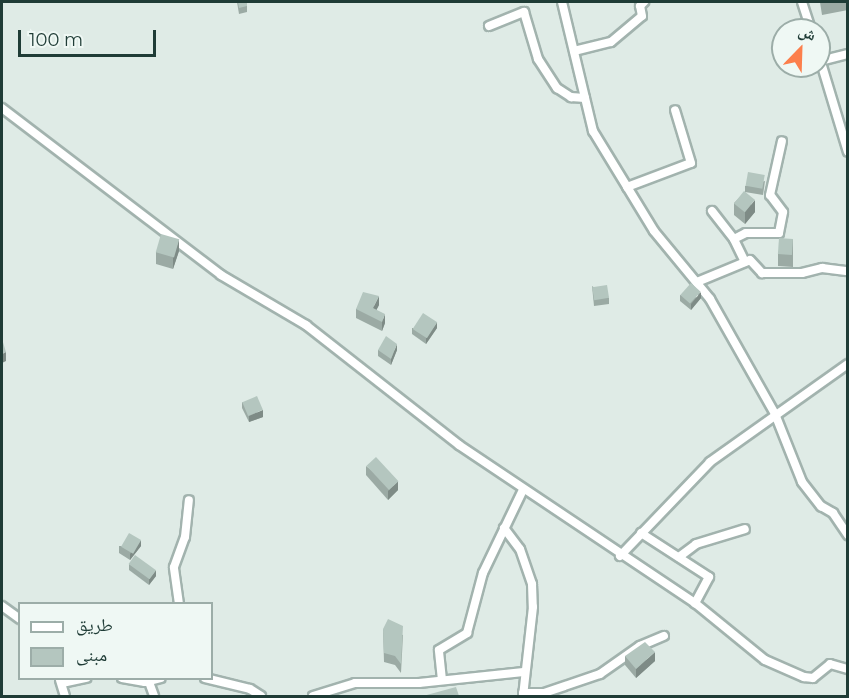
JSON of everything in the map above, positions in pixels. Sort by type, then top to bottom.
[{"type":"street","points":[[562,2],[593,131],[654,231],[697,282],[775,414],[802,482],[846,530]]},
{"type":"street","points":[[574,51],[611,42],[642,16],[640,6],[644,2]]},
{"type":"street","points":[[802,2],[807,18]]},
{"type":"street","points":[[489,26],[524,12],[538,58],[557,88],[571,97],[585,98]]},
{"type":"street","points":[[831,57],[848,54]]},
{"type":"street","points":[[826,78],[848,152]]},
{"type":"street","points":[[2,108],[221,275],[306,325],[523,490],[620,556],[695,603],[778,669],[813,678],[830,664],[848,669]]},
{"type":"street","points":[[627,187],[691,163],[675,110]]},
{"type":"street","points":[[734,239],[746,233],[779,232],[783,212],[770,195],[782,141]]},
{"type":"street","points":[[712,211],[734,239],[746,262]]},
{"type":"street","points":[[697,282],[750,260],[762,273],[802,273],[822,267],[848,271]]},
{"type":"street","points":[[620,556],[710,462],[848,364]]},
{"type":"street","points":[[442,680],[439,650],[467,633],[480,581],[523,490]]},
{"type":"street","points":[[179,602],[174,567],[185,537],[189,500]]},
{"type":"street","points":[[504,528],[520,549],[531,584],[532,620],[523,695],[544,693],[609,670],[640,646],[664,636]]},
{"type":"street","points":[[679,557],[696,544],[745,530]]},
{"type":"street","points":[[641,533],[710,577],[695,603]]},
{"type":"street","points":[[2,606],[18,618]]},
{"type":"street","points":[[313,696],[355,683],[402,684],[524,672]]},
{"type":"street","points":[[136,680],[149,682],[155,680]]},
{"type":"street","points":[[213,680],[250,689],[261,696]]},
{"type":"street","points":[[61,681],[65,696]]},
{"type":"street","points":[[149,682],[154,696]]},
{"type":"building","points":[[238,2],[247,2],[247,6],[239,8]]},
{"type":"building","points":[[748,172],[765,175],[762,189],[746,186]]},
{"type":"building","points":[[744,191],[755,200],[745,212],[734,203]]},
{"type":"building","points":[[161,234],[179,239],[174,258],[156,252]]},
{"type":"building","points":[[779,238],[793,239],[792,255],[778,254]]},
{"type":"building","points":[[691,283],[701,292],[690,304],[680,295]]},
{"type":"building","points":[[607,285],[609,298],[594,300],[592,287]]},
{"type":"building","points":[[363,292],[379,296],[373,308],[385,314],[382,322],[356,309]]},
{"type":"building","points":[[423,313],[437,322],[427,338],[413,329]]},
{"type":"building","points":[[386,336],[397,344],[391,359],[378,350]]},
{"type":"building","points":[[2,339],[6,352],[2,354]]},
{"type":"building","points":[[257,396],[263,410],[248,416],[242,402]]},
{"type":"building","points":[[376,457],[399,481],[389,490],[366,466]]},
{"type":"building","points":[[129,533],[141,540],[133,554],[121,547]]},
{"type":"building","points":[[135,555],[156,570],[150,579],[129,564]]},
{"type":"building","points":[[388,619],[403,626],[401,664],[395,656],[384,653],[383,629]]},
{"type":"building","points":[[645,642],[655,652],[636,669],[625,656]]},
{"type":"building","points":[[456,687],[459,696],[423,696]]}]
